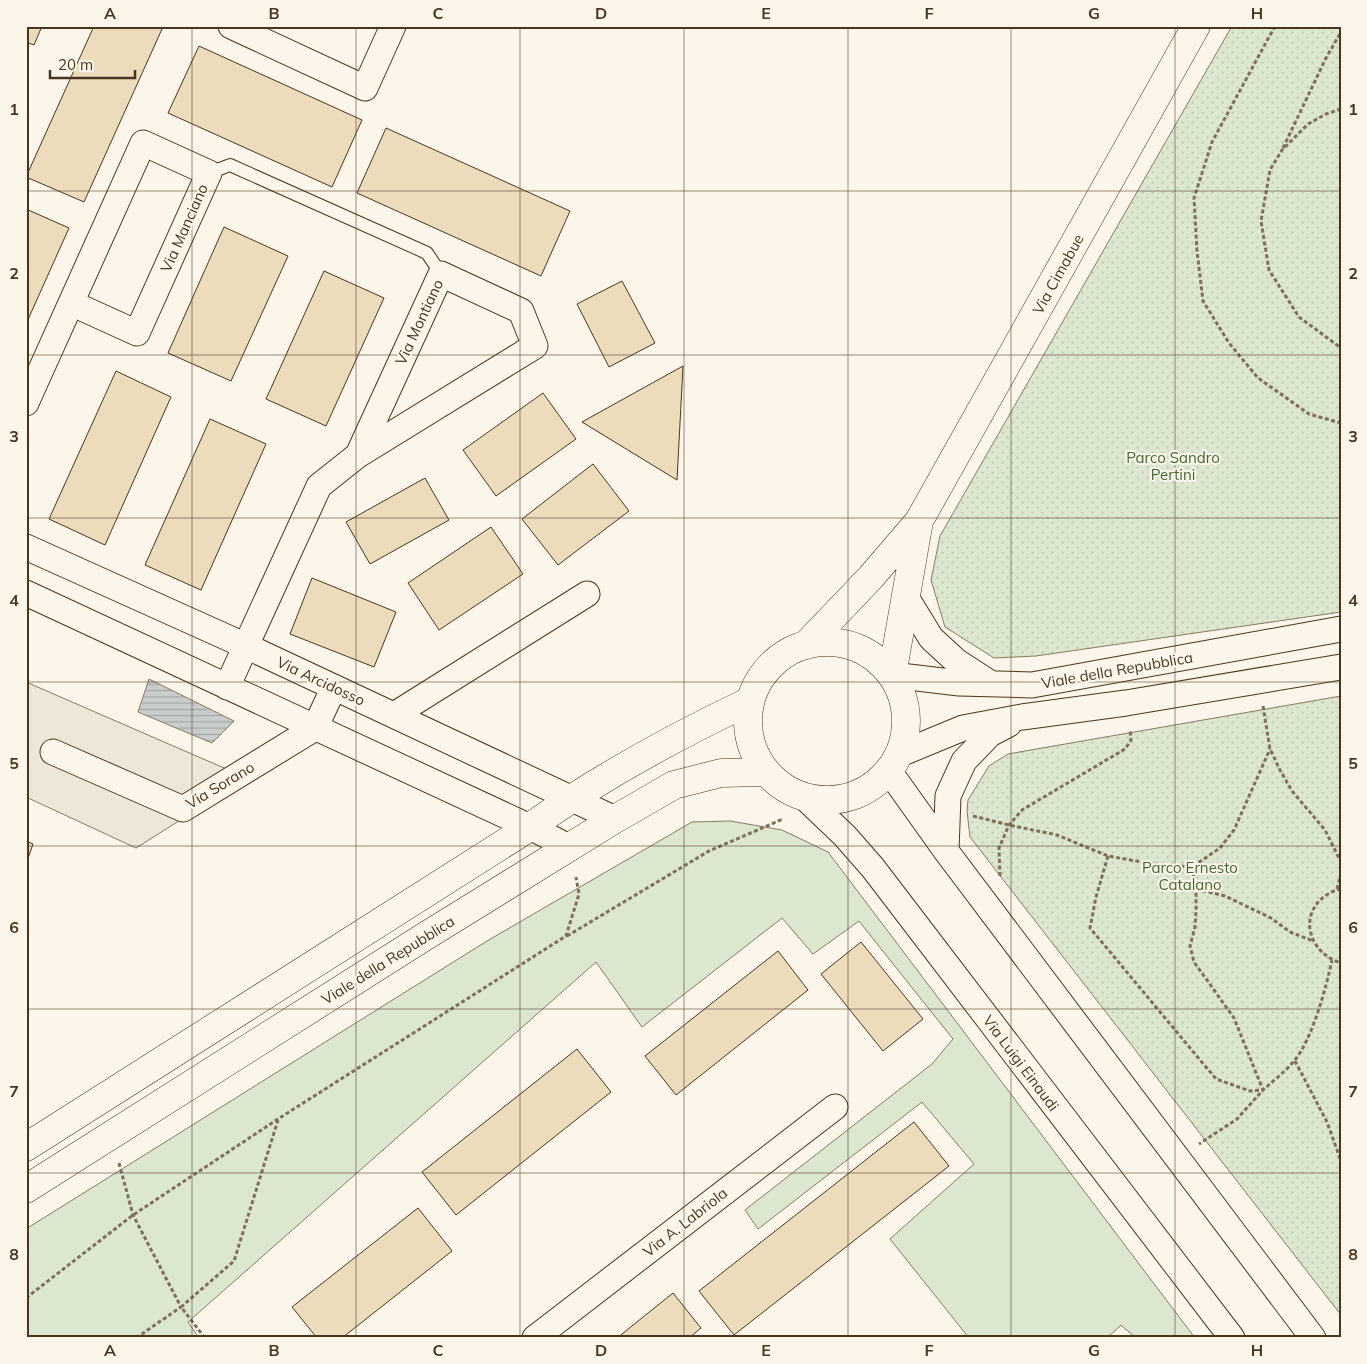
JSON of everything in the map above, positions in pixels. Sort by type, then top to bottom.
[{"type":"main road","name":"Via Cimabue","points":[[806,645],[871,577],[920,521],[1196,26]]},
{"type":"main road","name":"Via Cimabue","points":[[892,675],[920,521]]},
{"type":"main road","name":"Viale della Repubblica","points":[[829,642],[846,644],[864,651],[879,661],[892,675],[900,690],[906,708],[906,729],[895,762],[877,783],[860,794],[839,800],[824,800],[802,795],[784,787],[766,772],[755,755],[749,734],[748,718],[750,701],[757,684],[778,659],[792,650],[806,645],[829,642]]},
{"type":"main road","points":[[26,1146],[530,827],[572,798],[694,727],[750,701]]},
{"type":"main road","name":"Viale della Repubblica","points":[[26,1189],[424,937],[572,859],[615,819],[674,785],[721,773],[766,772]]},
{"type":"street","points":[[231,26],[365,88],[393,26]]},
{"type":"street","name":"Via Manciano","points":[[26,403],[71,303],[143,144],[209,173],[137,333],[71,303]]},
{"type":"street","name":"Via Montiano","points":[[227,687],[319,486],[358,455],[535,346],[521,311],[441,274],[358,455]]},
{"type":"street","name":"Via Arcidosso","points":[[26,547],[246,646],[615,819]]},
{"type":"street","points":[[26,593],[530,827],[572,859]]},
{"type":"street","points":[[394,715],[587,594]]},
{"type":"street","points":[[906,597],[931,638],[956,661],[992,684]]},
{"type":"street","name":"Viale della Repubblica","points":[[892,675],[959,683],[1032,685],[1341,629]]},
{"type":"street","name":"Viale della Repubblica","points":[[895,762],[963,728],[1341,667]]},
{"type":"street","points":[[315,728],[334,687]]},
{"type":"street","points":[[946,851],[948,796],[964,760],[990,734],[1022,717]]},
{"type":"street","name":"Via Sorano","points":[[53,752],[183,809],[315,728]]},
{"type":"street","points":[[895,762],[946,851],[1313,1338]]},
{"type":"street","name":"Via Luigi Einaudi","points":[[802,795],[845,836],[873,868],[1232,1338]]},
{"type":"street","name":"Via A. Labriola","points":[[535,1338],[834,1107]]},
{"type":"lane","points":[[209,173],[230,164],[427,253],[441,274]]},
{"type":"path","points":[[1275,26],[1212,142],[1194,198],[1197,250],[1203,301],[1229,343],[1258,378],[1309,414],[1341,423]]},
{"type":"path","points":[[1341,32],[1282,150],[1270,170],[1261,222],[1268,270],[1299,317],[1341,348]]},
{"type":"path","points":[[1282,150],[1308,124],[1326,114],[1341,109]]},
{"type":"path","points":[[1262,701],[1270,749],[1280,770],[1292,790],[1325,830],[1341,862]]},
{"type":"path","points":[[1000,877],[999,848],[1009,825],[1022,810],[1125,749],[1131,740],[1129,726]]},
{"type":"path","points":[[972,815],[1057,835],[1108,856],[1153,864],[1192,867],[1220,848],[1234,830],[1270,749]]},
{"type":"path","points":[[26,1298],[133,1215],[278,1119],[566,936],[709,851],[783,819]]},
{"type":"path","points":[[1108,856],[1096,897],[1090,928],[1216,1079],[1250,1091],[1263,1090]]},
{"type":"path","points":[[566,936],[579,894],[572,859]]},
{"type":"path","points":[[1192,867],[1196,888],[1195,927],[1190,946],[1194,962],[1234,1018],[1263,1090]]},
{"type":"path","points":[[1341,873],[1339,889],[1326,895],[1317,904],[1311,916],[1310,929],[1313,941],[1321,953],[1341,963]]},
{"type":"path","points":[[1196,888],[1225,896],[1271,918],[1290,932],[1313,941]]},
{"type":"path","points":[[1196,1146],[1237,1119],[1263,1090],[1295,1061],[1307,1038],[1324,992],[1332,960]]},
{"type":"path","points":[[1295,1061],[1327,1122],[1341,1161]]},
{"type":"path","points":[[136,1338],[181,1307],[234,1261],[278,1119]]},
{"type":"path","points":[[111,1134],[133,1215],[181,1307],[205,1338]]},
{"type":"green space","name":"Parco Sandro Pertini","points":[[1232,26],[1341,26],[1341,612],[1036,656],[994,658],[945,627],[931,580],[940,536]]},
{"type":"green space","name":"Parco Ernesto Catalano","points":[[1341,696],[1341,1315],[970,837],[967,811],[968,800],[989,766],[1008,754]]},
{"type":"green space","points":[[730,821],[782,830],[828,852],[1195,1338],[1136,1338],[1121,1325],[1107,1338],[969,1338],[890,1239],[974,1164],[922,1102],[758,1229],[745,1210],[932,1064],[953,1039],[859,921],[813,954],[782,918],[642,1027],[596,962],[188,1322],[199,1338],[26,1338],[26,1229],[487,941],[692,822]]},
{"type":"shaded area","points":[[149,679],[234,721],[212,743],[138,712]]},
{"type":"shaded area","points":[[26,682],[247,778],[136,848],[26,797]]},
{"type":"building","points":[[26,26],[42,26],[34,45],[26,42]]},
{"type":"building","points":[[94,26],[155,26],[162,29],[84,202],[26,177]]},
{"type":"building","points":[[199,46],[362,120],[332,187],[168,113]]},
{"type":"building","points":[[386,128],[570,211],[541,276],[357,193]]},
{"type":"building","points":[[26,209],[69,228],[26,324]]},
{"type":"building","points":[[224,227],[288,256],[231,381],[168,353]]},
{"type":"building","points":[[324,271],[384,298],[326,426],[266,399]]},
{"type":"building","points":[[622,281],[655,343],[609,367],[577,304]]},
{"type":"building","points":[[683,366],[677,480],[582,422]]},
{"type":"building","points":[[116,371],[171,397],[105,545],[49,519]]},
{"type":"building","points":[[543,393],[576,439],[496,496],[463,450]]},
{"type":"building","points":[[210,419],[266,444],[201,590],[145,565]]},
{"type":"building","points":[[593,464],[629,511],[558,565],[522,519]]},
{"type":"building","points":[[425,478],[449,520],[370,564],[346,522]]},
{"type":"building","points":[[491,527],[523,574],[439,630],[408,583]]},
{"type":"building","points":[[312,578],[396,612],[374,667],[290,634]]},
{"type":"building","points":[[26,841],[33,844],[26,864]]},
{"type":"building","points":[[861,942],[923,1019],[883,1051],[821,974]]},
{"type":"building","points":[[778,951],[808,990],[676,1095],[645,1056]]},
{"type":"building","points":[[577,1049],[611,1092],[456,1215],[422,1172]]},
{"type":"building","points":[[914,1122],[949,1166],[734,1335],[699,1291]]},
{"type":"building","points":[[418,1208],[452,1251],[342,1338],[317,1338],[292,1307]]},
{"type":"building","points":[[673,1293],[701,1328],[689,1338],[617,1338]]}]
